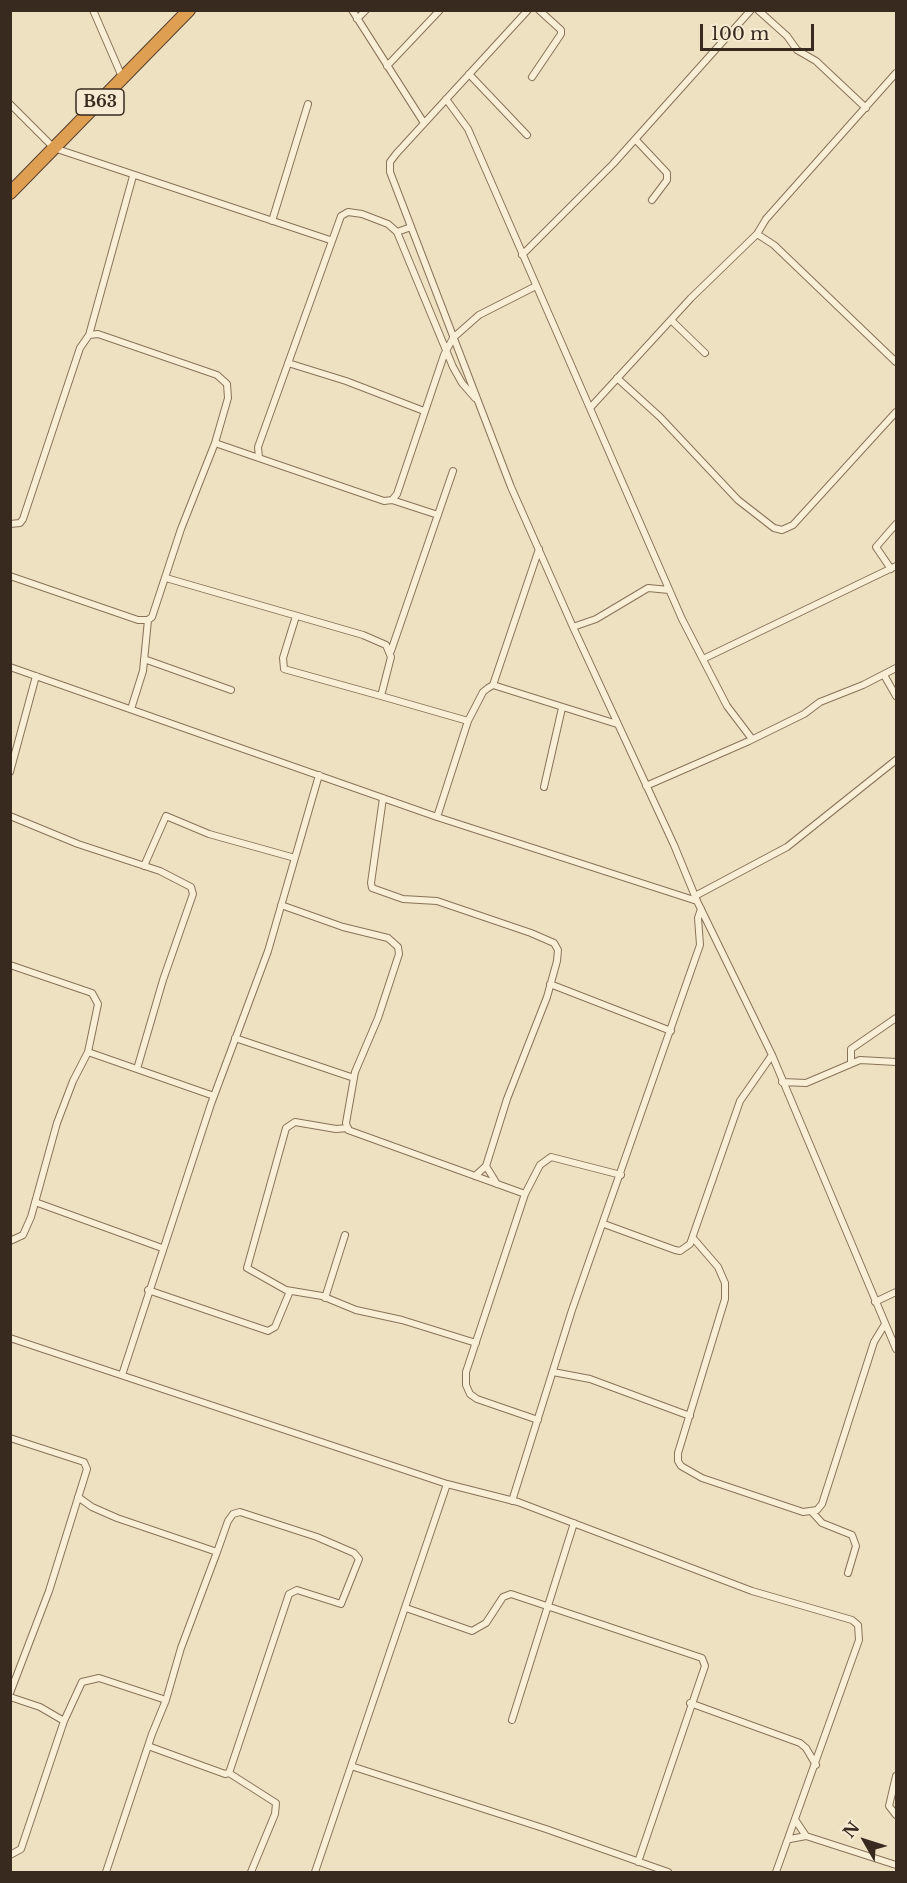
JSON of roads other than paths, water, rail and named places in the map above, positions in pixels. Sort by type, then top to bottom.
[{"type":"highway","name":"B63","points":[[10,193],[189,10]]},
{"type":"street","points":[[93,10],[124,79]]},
{"type":"street","points":[[352,10],[424,123]]},
{"type":"street","points":[[357,20],[366,10]]},
{"type":"street","points":[[387,66],[440,10]]},
{"type":"street","points":[[528,10],[390,162],[390,172],[453,338],[539,549],[701,909],[772,1055],[875,1302],[897,1349]]},
{"type":"street","points":[[532,77],[561,34],[561,30],[539,10]]},
{"type":"street","points":[[522,255],[636,140],[751,10]]},
{"type":"street","points":[[758,10],[787,36],[797,50],[816,61],[866,108]]},
{"type":"street","points":[[590,408],[671,320],[758,234],[766,219],[897,73]]},
{"type":"street","points":[[470,74],[527,135]]},
{"type":"street","points":[[446,99],[468,129],[669,590],[728,706],[752,739]]},
{"type":"street","points":[[10,104],[54,148],[330,240]]},
{"type":"street","points":[[272,222],[308,104]]},
{"type":"street","points":[[636,140],[667,173],[667,180],[651,200]]},
{"type":"street","points":[[10,524],[20,523],[23,519],[80,348],[89,335],[133,176]]},
{"type":"street","points":[[259,458],[258,447],[330,240],[341,216],[348,212],[388,224],[396,232],[418,289],[462,383],[479,403]]},
{"type":"street","points":[[396,232],[411,227]]},
{"type":"street","points":[[758,234],[774,245],[877,347],[897,362]]},
{"type":"street","points":[[392,500],[453,338],[479,315],[536,286]]},
{"type":"street","points":[[671,320],[705,353]]},
{"type":"street","points":[[89,335],[98,334],[217,375],[223,379],[229,390],[215,442],[181,529],[156,608],[148,620],[144,659],[130,709]]},
{"type":"street","points":[[288,363],[346,381],[424,411]]},
{"type":"street","points":[[617,378],[660,417],[738,500],[774,528],[782,530],[793,525],[897,412]]},
{"type":"street","points":[[215,442],[384,501],[392,500],[438,515]]},
{"type":"street","points":[[247,453],[258,447]]},
{"type":"street","points":[[390,651],[453,471]]},
{"type":"street","points":[[703,659],[894,567],[876,547],[897,524]]},
{"type":"street","points":[[437,817],[468,721],[483,692],[493,685],[539,549]]},
{"type":"street","points":[[10,576],[138,620],[148,620]]},
{"type":"street","points":[[166,578],[363,635],[386,645],[391,657],[381,696]]},
{"type":"street","points":[[573,627],[596,619],[648,588],[669,590]]},
{"type":"street","points":[[296,616],[283,658],[284,669],[468,721]]},
{"type":"street","points":[[144,659],[231,690]]},
{"type":"street","points":[[10,668],[437,817],[696,898],[788,847],[897,760]]},
{"type":"street","points":[[646,786],[752,739],[804,714],[820,702],[897,668]]},
{"type":"street","points":[[884,675],[897,696]]},
{"type":"street","points":[[11,768],[36,676]]},
{"type":"street","points":[[493,685],[618,724]]},
{"type":"street","points":[[544,788],[562,708]]},
{"type":"street","points":[[122,1375],[148,1290],[214,1096],[262,969],[319,775]]},
{"type":"street","points":[[383,798],[372,888],[402,899],[437,901],[554,943],[558,950],[558,961],[507,1099],[486,1166],[475,1176]]},
{"type":"street","points":[[10,816],[78,844],[186,882],[191,887],[193,894],[163,980],[137,1069]]},
{"type":"street","points":[[144,866],[166,816],[209,834],[295,858]]},
{"type":"street","points":[[281,905],[343,927],[388,938],[398,947],[399,954],[378,1018],[354,1078],[346,1123],[348,1128],[355,1134],[525,1194]]},
{"type":"street","points":[[512,1501],[553,1372],[700,945],[698,918],[701,909]]},
{"type":"street","points":[[10,964],[92,993],[96,998],[96,1020],[88,1052],[73,1081],[57,1123],[35,1202],[23,1234],[10,1240]]},
{"type":"street","points":[[550,984],[671,1031]]},
{"type":"street","points":[[851,1062],[851,1049],[897,1018]]},
{"type":"street","points":[[235,1038],[354,1078]]},
{"type":"street","points":[[88,1052],[214,1096]]},
{"type":"street","points":[[604,1224],[675,1250],[685,1249],[693,1238],[740,1101],[772,1055]]},
{"type":"street","points":[[782,1082],[806,1083],[851,1062],[897,1062]]},
{"type":"street","points":[[348,1128],[336,1129],[295,1122],[286,1128],[247,1263],[252,1273],[276,1287],[325,1298],[356,1310],[402,1320],[476,1343]]},
{"type":"street","points":[[538,1420],[477,1399],[470,1394],[466,1385],[466,1372],[525,1194],[540,1165],[551,1156],[621,1175]]},
{"type":"street","points":[[486,1166],[497,1184]]},
{"type":"street","points":[[35,1202],[162,1248]]},
{"type":"street","points":[[325,1298],[345,1235]]},
{"type":"street","points":[[693,1238],[718,1267],[725,1283],[725,1299],[678,1453],[681,1466],[702,1478],[803,1512],[812,1512],[822,1504],[874,1342],[885,1324]]},
{"type":"street","points":[[148,1290],[268,1331],[275,1327],[290,1291]]},
{"type":"street","points":[[875,1302],[897,1292]]},
{"type":"street","points":[[10,1338],[447,1484],[512,1501],[752,1591],[852,1620],[858,1624],[859,1640],[790,1839],[776,1872]]},
{"type":"street","points":[[553,1372],[590,1379],[690,1416]]},
{"type":"street","points":[[10,1438],[84,1462],[87,1469],[49,1591],[10,1695],[40,1707],[64,1721]]},
{"type":"street","points":[[315,1872],[447,1484]]},
{"type":"street","points":[[78,1497],[92,1508],[117,1518],[217,1552]]},
{"type":"street","points":[[106,1872],[148,1746],[166,1700],[181,1648],[228,1521],[233,1514],[240,1512],[317,1537],[354,1553],[359,1559],[341,1604],[297,1590],[289,1594],[229,1773]]},
{"type":"street","points":[[812,1512],[822,1523],[852,1535],[856,1546],[848,1573]]},
{"type":"street","points":[[512,1720],[574,1523]]},
{"type":"street","points":[[405,1608],[472,1631],[486,1623],[507,1594],[548,1605],[702,1658],[705,1666],[690,1703],[638,1862]]},
{"type":"street","points":[[10,1855],[21,1848],[77,1688],[88,1679],[99,1678],[166,1700]]},
{"type":"street","points":[[690,1703],[800,1743],[806,1748],[816,1765]]},
{"type":"street","points":[[148,1746],[225,1774],[229,1773],[276,1803],[275,1814],[251,1872]]},
{"type":"street","points":[[351,1766],[668,1872]]},
{"type":"street","points":[[897,1776],[889,1806],[897,1815]]},
{"type":"street","points":[[796,1821],[806,1836]]},
{"type":"street","points":[[790,1839],[806,1836],[897,1865]]}]
